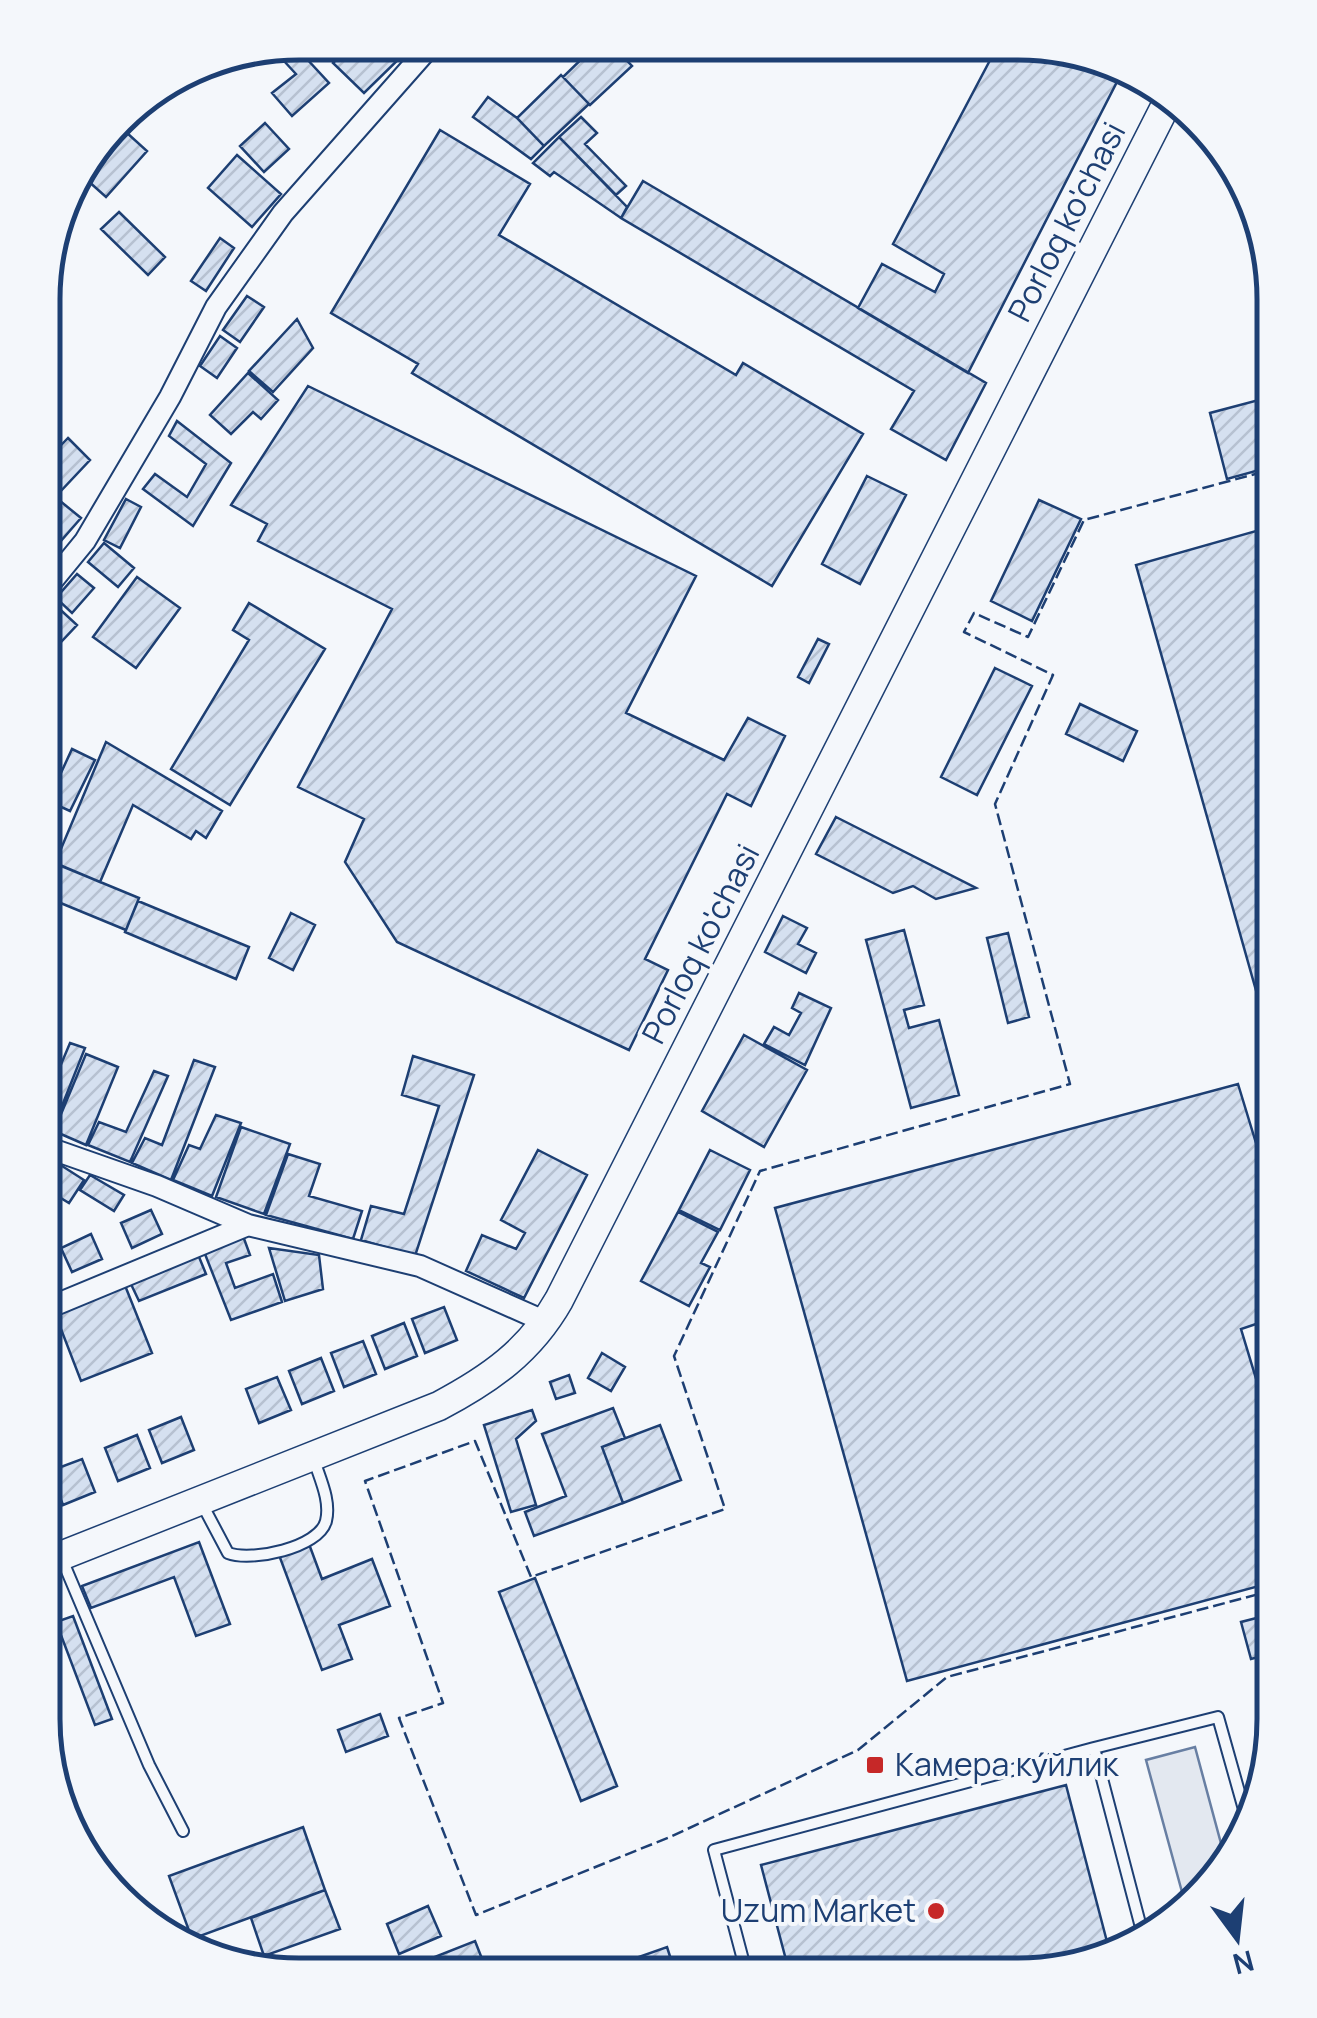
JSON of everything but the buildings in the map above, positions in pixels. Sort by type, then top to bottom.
[{"type":"main road","name":"Porloq ko'chasi","points":[[60,1556],[439,1406],[508,1364],[546,1322],[1163,109]]},
{"type":"street","points":[[60,571],[85,541],[170,398],[216,307],[272,228],[419,60]]},
{"type":"street","points":[[60,1152],[157,1186],[248,1225],[420,1266],[546,1322]]},
{"type":"street","points":[[60,1303],[248,1225]]},
{"type":"lane","points":[[201,1501],[228,1553],[253,1558],[284,1549],[314,1536],[326,1520],[328,1504],[313,1456]]},
{"type":"lane","points":[[60,1576],[183,1831]]},
{"type":"lane","points":[[742,1958],[714,1850],[1218,1718],[1242,1801]]},
{"type":"lane","points":[[1094,1748],[1140,1924]]},
{"type":"shaded area","points":[[1195,1747],[1221,1844],[1182,1892],[1146,1760]]},
{"type":"fence","points":[[1256,1595],[947,1677],[858,1750],[670,1837],[476,1915],[399,1718],[443,1703],[365,1481],[475,1441],[531,1577],[725,1509],[674,1356],[760,1171],[1070,1084],[995,804],[1053,675],[964,632],[974,613],[1028,637],[1084,520],[1257,474]]},
{"type":"place","name":"Камера ку́йлик","points":[[875,1765]]},
{"type":"place","name":"Uzum Market","points":[[936,1911]]}]
